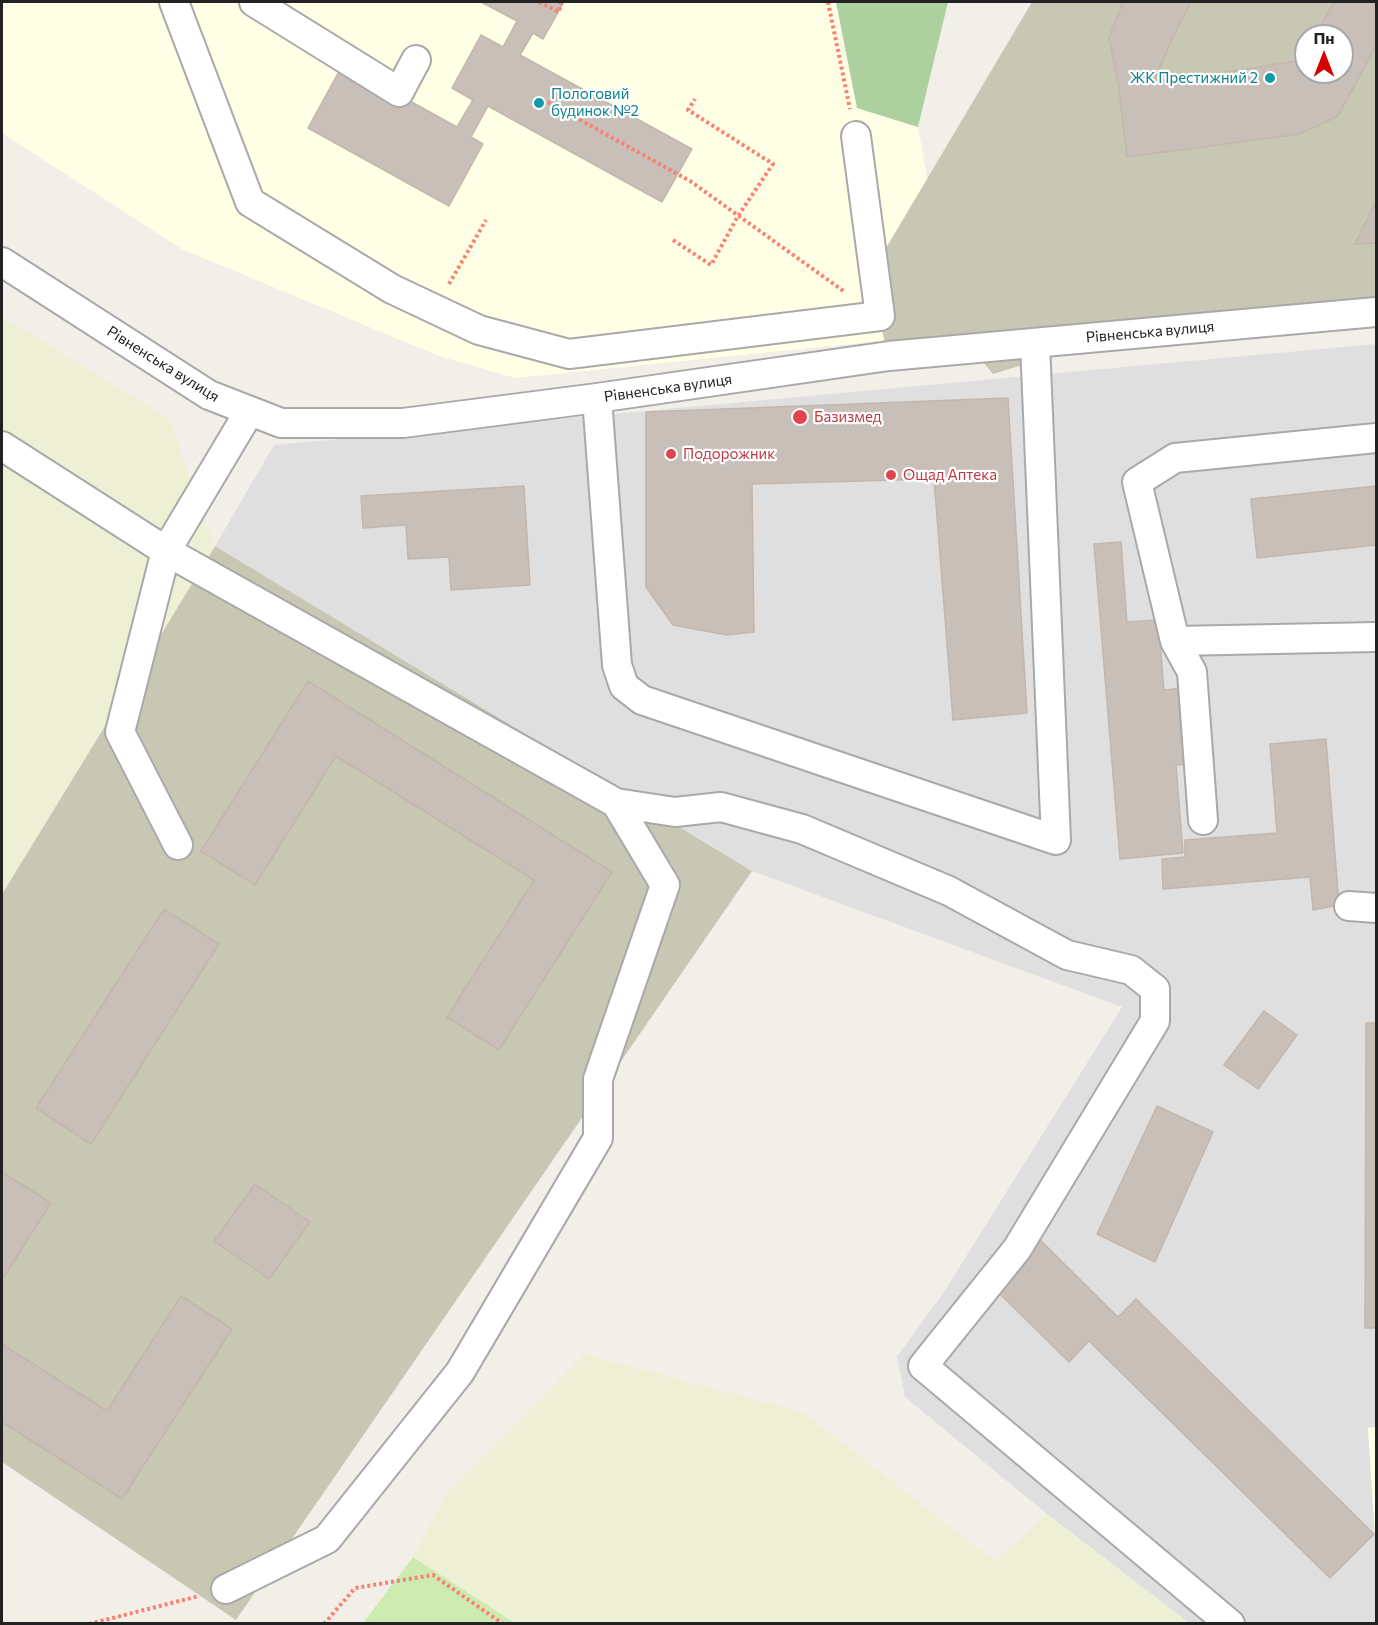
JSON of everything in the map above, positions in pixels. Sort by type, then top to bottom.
[{"type":"street","points":[[174,2],[250,202],[392,289],[479,330],[569,354],[880,316]]},
{"type":"street","points":[[254,2],[399,92],[417,60]]},
{"type":"street","points":[[856,136],[880,316],[889,356]]},
{"type":"street","name":"Рівненська вулиця","points":[[2,262],[209,395],[281,423],[403,423],[889,356],[1377,312]]},
{"type":"street","points":[[597,398],[617,665],[624,686],[642,700],[1056,840],[1035,343]]},
{"type":"street","points":[[178,845],[120,732],[166,551],[249,412]]},
{"type":"street","points":[[1203,820],[1192,672],[1175,641],[1137,482],[1175,458],[1377,438]]},
{"type":"street","points":[[2,446],[166,551],[616,803],[675,812],[721,807],[802,829],[950,891],[1067,955],[1131,970],[1155,989],[1155,1021],[1017,1249],[923,1366],[1230,1623]]},
{"type":"street","points":[[1175,641],[1377,637]]},
{"type":"street","points":[[226,1589],[327,1539],[460,1372],[598,1138],[598,1079],[665,885],[616,803]]},
{"type":"path","points":[[539,2],[559,12],[561,2]]},
{"type":"path","points":[[828,2],[856,136]]},
{"type":"path","points":[[673,240],[711,265],[738,216],[773,164],[688,110],[695,99]]},
{"type":"path","points":[[548,102],[690,181],[880,316]]},
{"type":"path","points":[[436,309],[486,220]]},
{"type":"path","points":[[324,1623],[355,1588],[433,1575],[503,1623]]},
{"type":"path","points":[[89,1623],[226,1589]]},
{"type":"shaded area","points":[[2,2],[836,2],[857,108],[918,127],[935,224],[958,333],[515,378],[439,356],[182,249],[2,133]]},
{"type":"shaded area","points":[[1032,2],[1376,2],[1376,324],[1052,356],[993,374],[983,362],[891,371],[870,275]]},
{"type":"shaded area","points":[[2,316],[169,419],[215,546],[2,894]]},
{"type":"shaded area","points":[[1376,344],[1376,1427],[1369,1428],[1376,1509],[1376,1623],[1189,1623],[1047,1514],[905,1397],[897,1356],[942,1295],[1122,1007],[752,871],[215,546],[274,445]]},
{"type":"shaded area","points":[[215,546],[752,871],[236,1620],[2,1462],[2,894]]},
{"type":"shaded area","points":[[584,1354],[802,1412],[995,1561],[1047,1514],[1189,1623],[515,1623],[413,1557],[446,1494]]},
{"type":"shaded area","points":[[1376,1427],[1376,1552],[1368,1428]]},
{"type":"green space","points":[[836,2],[948,2],[918,127],[857,108]]},
{"type":"green space","points":[[413,1557],[515,1623],[363,1623]]},
{"type":"building","name":"Пологовий будинок №2","points":[[481,2],[564,2],[543,39],[533,33],[520,55],[692,149],[662,202],[488,106],[471,137],[483,144],[449,206],[308,128],[343,64],[457,127],[473,100],[452,88],[481,35],[503,47],[517,21]]},
{"type":"building","name":"ЖК Престижний 2","points":[[1123,2],[1191,2],[1153,83],[1294,61],[1294,84],[1354,84],[1354,24],[1322,24],[1334,2],[1376,2],[1376,46],[1338,116],[1300,134],[1127,157],[1119,88],[1109,38]]},
{"type":"building","points":[[1376,202],[1376,243],[1355,244]]},
{"type":"building","points":[[1008,398],[1027,713],[953,720],[934,479],[752,484],[754,632],[727,635],[673,625],[646,587],[646,412]]},
{"type":"building","points":[[524,486],[530,585],[451,590],[449,557],[408,559],[406,525],[363,528],[361,496]]},
{"type":"building","points":[[1376,486],[1376,545],[1257,558],[1251,499]]},
{"type":"building","points":[[1121,542],[1127,622],[1158,620],[1164,690],[1183,688],[1190,764],[1176,765],[1183,853],[1120,859],[1094,544]]},
{"type":"building","points":[[308,681],[612,872],[499,1050],[447,1017],[534,880],[336,756],[255,885],[201,851]]},
{"type":"building","points":[[1326,739],[1339,905],[1313,910],[1310,877],[1163,889],[1162,859],[1185,857],[1185,840],[1277,833],[1270,744]]},
{"type":"building","points":[[164,909],[219,944],[91,1144],[36,1108]]},
{"type":"building","points":[[1264,1011],[1297,1035],[1258,1089],[1224,1065]]},
{"type":"building","points":[[1366,1023],[1376,1023],[1376,1328],[1365,1328]]},
{"type":"building","points":[[1157,1106],[1213,1132],[1155,1262],[1097,1234]]},
{"type":"building","points":[[2,1172],[51,1203],[2,1280]]},
{"type":"building","points":[[255,1184],[310,1222],[269,1279],[214,1241]]},
{"type":"building","points":[[1038,1238],[1118,1317],[1136,1299],[1374,1534],[1330,1578],[1089,1341],[1069,1362],[991,1285]]},
{"type":"building","points":[[181,1296],[232,1329],[122,1499],[2,1422],[2,1344],[107,1411]]},
{"type":"place","name":"ЖК Престижний 2","points":[[1270,78]]},
{"type":"place","name":"Пологовий будинок №2","points":[[539,103]]},
{"type":"place","name":"Базизмед","points":[[800,417]]},
{"type":"place","name":"Подорожник","points":[[671,454]]},
{"type":"place","name":"Ощад Аптека","points":[[891,475]]}]
